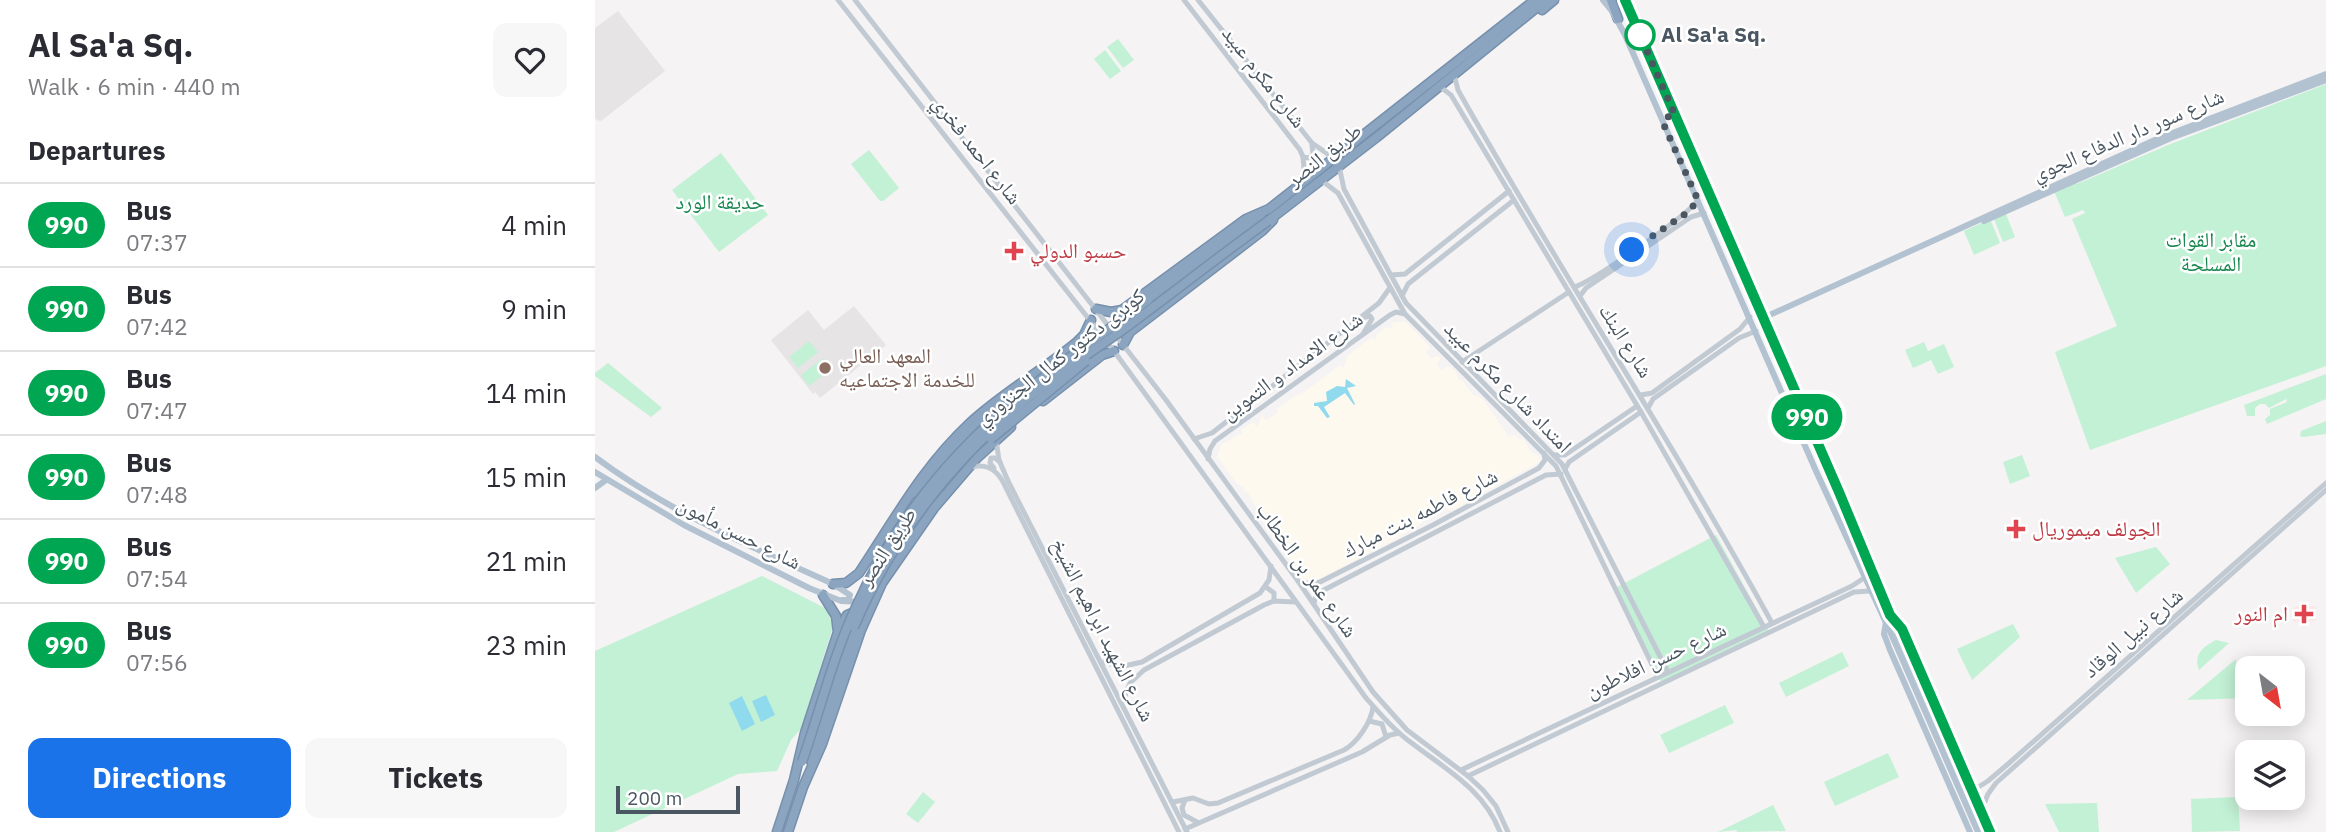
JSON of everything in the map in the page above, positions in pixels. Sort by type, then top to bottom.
[{"type":"highway","name":"طريق النصر","points":[[1123,345],[1128,334],[1262,231],[1268,215],[1305,179],[1453,64],[1458,54],[1527,0]]},
{"type":"highway","points":[[1453,64],[1535,0]]},
{"type":"highway","points":[[1455,74],[1545,0]]},
{"type":"highway","name":"طريق النصر","points":[[1122,310],[1246,219],[1268,215],[1321,180],[1439,86],[1469,68],[1554,0]]},
{"type":"highway","points":[[1611,0],[1618,19]]},
{"type":"highway","name":"كوبرى دكتور كمال الجنزوري","points":[[794,780],[806,764],[857,619],[883,566],[915,516],[944,478],[981,439],[1034,393],[1100,346],[1268,215]]},
{"type":"highway","name":"كوبرى دكتور كمال الجنزوري","points":[[803,787],[806,764],[848,624],[869,578],[926,490],[966,446],[1046,375],[1268,215]]},
{"type":"highway","points":[[1096,309],[1111,312],[1122,310],[1127,321],[1138,326]]},
{"type":"highway","name":"طريق النصر","points":[[834,584],[846,583],[861,570],[905,499],[933,462],[969,424],[1015,386],[1069,349],[1084,335],[1091,320]]},
{"type":"highway","points":[[1069,349],[1084,343],[1092,347],[1094,356],[1085,368]]},
{"type":"highway","points":[[941,499],[953,478],[993,439],[1070,375],[1100,346]]},
{"type":"highway","name":"طريق النصر","points":[[789,832],[803,787],[818,755],[867,616],[882,583],[902,552],[941,499],[993,439],[1102,355],[1114,351]]},
{"type":"highway","points":[[905,499],[930,477],[976,427],[1013,396],[1046,375]]},
{"type":"highway","points":[[861,570],[882,583]]},
{"type":"highway","points":[[824,595],[837,615],[838,632]]},
{"type":"highway","points":[[777,832],[838,632],[851,612],[859,610],[867,616]]},
{"type":"main road","points":[[1603,0],[1618,19],[1864,578],[1896,637],[1984,832]]},
{"type":"main road","points":[[1625,0],[1890,615],[1896,637],[1978,832]]},
{"type":"main road","points":[[1625,36],[1635,32],[1640,34]]},
{"type":"main road","name":"شارع سور دار الدفاع الجوي","points":[[1763,318],[2075,178],[2326,77]]},
{"type":"main road","points":[[1658,109],[1671,105]]},
{"type":"main road","points":[[1663,123],[1667,117],[1675,115]]},
{"type":"main road","name":"شارع حسن مأمون","points":[[595,457],[683,512],[834,584]]},
{"type":"main road","points":[[595,488],[599,478]]},
{"type":"main road","name":"شارع حسن مأمون","points":[[599,478],[684,525],[824,595],[856,603],[875,598]]},
{"type":"main road","points":[[834,584],[850,596],[847,600],[837,599]]},
{"type":"main road","points":[[1890,615],[1902,629],[1990,832]]},
{"type":"main road","points":[[1886,622],[1884,634],[1890,650],[1970,832]]},
{"type":"street","name":"شارع احمد فخري","points":[[838,0],[1091,320]]},
{"type":"street","name":"شارع احمد فخري","points":[[855,0],[1096,309]]},
{"type":"street","name":"شارع مكرم عبيد","points":[[1184,0],[1303,158],[1305,179]]},
{"type":"street","name":"شارع مكرم عبيد","points":[[1198,0],[1312,143],[1332,157]]},
{"type":"street","name":"شارع البنك","points":[[1455,74],[1461,95],[1764,627]]},
{"type":"street","name":"شارع البنك","points":[[1439,86],[1450,93],[1514,200],[1572,289],[1580,296],[1649,408],[1772,623]]},
{"type":"street","points":[[1454,99],[1456,94],[1461,95]]},
{"type":"street","points":[[1303,158],[1309,158],[1313,154],[1312,143]]},
{"type":"street","name":"امتداد شارع مكرم عبيد","points":[[1339,166],[1342,184],[1402,296],[1414,313],[1555,456],[1668,672]]},
{"type":"street","name":"امتداد شارع مكرم عبيد","points":[[1321,180],[1334,188],[1405,314],[1563,471],[1657,674]]},
{"type":"street","points":[[1334,188],[1337,184],[1342,184]]},
{"type":"street","points":[[1391,275],[1402,275],[1509,191]]},
{"type":"street","points":[[1499,198],[1505,202],[1505,207]]},
{"type":"street","points":[[1402,296],[1406,286],[1420,274],[1514,200]]},
{"type":"street","points":[[1462,362],[1572,289],[1584,286],[1689,214],[1698,200]]},
{"type":"street","points":[[1689,214],[1705,213]]},
{"type":"street","points":[[1414,266],[1420,274]]},
{"type":"street","points":[[1580,296],[1584,286]]},
{"type":"street","name":"شارع الامداد و التموين","points":[[1193,439],[1212,433],[1379,303],[1389,289]]},
{"type":"street","name":"شارع عمر بن الخطاب","points":[[1096,309],[1314,603],[1385,707],[1419,740],[1461,770],[1490,798],[1508,832]]},
{"type":"street","name":"شارع الامداد و التموين","points":[[1208,459],[1210,449],[1217,440],[1392,313],[1405,314]]},
{"type":"street","points":[[1649,408],[1654,396],[1742,328],[1750,317]]},
{"type":"street","points":[[1358,319],[1372,318],[1363,334]]},
{"type":"street","name":"شارع عمر بن الخطاب","points":[[1091,320],[1373,707],[1399,733],[1468,784],[1489,809],[1500,832]]},
{"type":"street","points":[[1742,328],[1745,334]]},
{"type":"street","points":[[1641,395],[1654,396],[1745,334],[1756,331]]},
{"type":"street","points":[[1555,456],[1569,452],[1639,409]]},
{"type":"street","points":[[1549,473],[1563,471],[1567,463],[1628,416]]},
{"type":"street","points":[[1212,433],[1217,440]]},
{"type":"street","name":"شارع الشهيد ابراهيم الشيخ","points":[[993,439],[1001,465],[1173,802],[1183,831]]},
{"type":"street","points":[[1569,452],[1574,458]]},
{"type":"street","points":[[1544,453],[1542,466],[1552,466],[1553,469],[1549,473]]},
{"type":"street","points":[[999,475],[990,460],[995,458],[1001,465]]},
{"type":"street","name":"شارع فاطمه بنت مبارك","points":[[1298,581],[1309,584],[1320,582],[1542,466]]},
{"type":"street","points":[[970,467],[987,467],[999,475]]},
{"type":"street","name":"شارع فاطمه بنت مبارك","points":[[1314,603],[1316,596],[1322,591],[1549,473]]},
{"type":"street","name":"شارع الشهيد ابراهيم الشيخ","points":[[999,475],[1183,831]]},
{"type":"street","name":"شارع نبيل الوقاد","points":[[1981,811],[1993,787],[2326,484]]},
{"type":"street","name":"شارع نبيل الوقاد","points":[[1956,800],[1988,781],[2326,491]]},
{"type":"street","points":[[1483,498],[1487,506]]},
{"type":"street","points":[[1244,530],[1252,528],[1254,522]]},
{"type":"street","points":[[1251,539],[1256,533],[1266,538]]},
{"type":"street","points":[[1100,659],[1107,664],[1123,667],[1142,662],[1255,597],[1266,587],[1271,566]]},
{"type":"street","name":"شارع حسن افلاطون","points":[[1468,776],[1853,589],[1864,578]]},
{"type":"street","points":[[1266,587],[1274,593],[1275,601]]},
{"type":"street","name":"شارع حسن افلاطون","points":[[1461,770],[1657,674],[1668,672],[1772,623],[1853,589],[1870,590]]},
{"type":"street","points":[[1123,704],[1132,680],[1144,670],[1275,601],[1295,602]]},
{"type":"street","points":[[1758,616],[1766,612]]},
{"type":"street","points":[[1657,674],[1664,666]]},
{"type":"street","points":[[1123,667],[1122,676],[1132,680]]},
{"type":"street","points":[[1604,702],[1608,710]]},
{"type":"street","points":[[1596,706],[1600,714]]},
{"type":"street","points":[[1173,802],[1193,798],[1209,804],[1218,803],[1352,745],[1369,721],[1373,707]]},
{"type":"street","points":[[1369,721],[1382,724],[1386,737]]},
{"type":"street","points":[[1560,723],[1563,731]]},
{"type":"street","points":[[1183,831],[1399,733]]},
{"type":"street","points":[[1988,781],[1993,787]]},
{"type":"street","points":[[1185,800],[1182,806],[1184,815],[1189,820],[1198,822]]},
{"type":"shaded area","points":[[618,11],[665,71],[601,121],[595,118],[595,28]]},
{"type":"shaded area","name":"المعهد العالي للخدمة الاجتماعيه","points":[[854,306],[886,345],[820,398],[815,392],[813,394],[771,340],[808,310],[824,330]]},
{"type":"shaded area","points":[[1406,322],[1428,345],[1430,348],[1426,352],[1431,359],[1436,356],[1441,358],[1437,365],[1441,370],[1447,366],[1455,370],[1459,380],[1462,380],[1473,395],[1482,398],[1509,437],[1514,435],[1520,440],[1523,438],[1531,452],[1540,457],[1540,462],[1485,492],[1483,490],[1455,510],[1453,508],[1448,511],[1441,501],[1436,504],[1440,511],[1400,537],[1313,582],[1301,577],[1284,551],[1288,546],[1286,543],[1282,538],[1279,539],[1248,492],[1245,493],[1244,487],[1238,485],[1217,457],[1221,445],[1242,433],[1242,429],[1253,422],[1257,427],[1262,416],[1266,420],[1277,413],[1277,408],[1300,395],[1340,365],[1345,365],[1347,356],[1371,338],[1376,340],[1377,334],[1387,327],[1393,328],[1391,324]]},
{"type":"shaded area","name":"ام النور","points":[[2316,606],[2316,621],[2293,622],[2293,607]]},
{"type":"green space","points":[[1118,39],[1134,60],[1123,68],[1107,47]]},
{"type":"green space","points":[[1105,50],[1121,71],[1110,79],[1094,59]]},
{"type":"green space","name":"مقابر القوات المسلحة","points":[[2326,84],[2326,366],[2090,450],[2055,352],[2117,326],[2072,219],[2085,213],[2083,210],[2065,217],[2054,191]]},
{"type":"green space","points":[[869,150],[899,188],[883,201],[880,201],[851,164]]},
{"type":"green space","name":"حديقة الورد","points":[[721,153],[768,215],[719,252],[672,190]]},
{"type":"green space","points":[[2006,214],[2015,237],[2003,242],[1994,219]]},
{"type":"green space","points":[[1990,219],[2000,243],[1974,255],[1964,231]]},
{"type":"green space","points":[[809,341],[818,352],[798,368],[789,357]]},
{"type":"green space","points":[[1924,342],[1928,351],[1944,344],[1954,367],[1938,374],[1931,360],[1913,368],[1905,350]]},
{"type":"green space","points":[[823,358],[831,369],[809,386],[801,375]]},
{"type":"green space","points":[[608,363],[662,408],[651,417],[595,376],[595,373]]},
{"type":"green space","points":[[2326,374],[2326,399],[2267,424],[2265,419],[2270,415],[2270,409],[2287,402],[2286,399],[2269,408],[2260,404],[2255,408],[2255,416],[2247,416],[2244,405]]},
{"type":"green space","points":[[2326,421],[2326,434],[2300,436],[2301,431]]},
{"type":"green space","points":[[2022,455],[2030,476],[2010,484],[2003,462]]},
{"type":"green space","points":[[1716,535],[1769,631],[1661,682],[1617,587]]},
{"type":"green space","points":[[2156,547],[2170,564],[2136,593],[2115,558]]},
{"type":"green space","points":[[762,576],[827,609],[833,627],[801,729],[791,740],[777,771],[738,774],[614,832],[595,832],[595,651]]},
{"type":"green space","points":[[2013,624],[2020,637],[1972,680],[1957,649]]},
{"type":"green space","points":[[2216,640],[2229,643],[2199,670],[2198,655]]},
{"type":"green space","points":[[1842,652],[1849,666],[1786,697],[1779,683]]},
{"type":"green space","points":[[2235,660],[2235,698],[2187,700]]},
{"type":"green space","points":[[1725,705],[1734,723],[1669,753],[1660,735]]},
{"type":"green space","points":[[1888,753],[1899,777],[1835,806],[1824,782]]},
{"type":"green space","points":[[923,792],[935,802],[918,823],[906,814]]},
{"type":"green space","points":[[2235,797],[2240,831],[2192,832],[2191,799]]},
{"type":"green space","points":[[2097,803],[2099,832],[2059,832],[2045,804]]},
{"type":"green space","points":[[1773,805],[1786,831],[1718,832]]},
{"type":"water","points":[[1346,379],[1356,386],[1347,388],[1355,404],[1345,393],[1324,407],[1330,417],[1327,418],[1314,403],[1327,401],[1326,392],[1337,386],[1345,387]]},
{"type":"water","points":[[766,695],[775,715],[761,722],[752,701]]},
{"type":"water","points":[[742,696],[755,724],[742,731],[729,703]]},
{"type":"bus line","name":"990","points":[[1625,0],[1890,615],[1902,629],[1990,832]]},
{"type":"place","name":"Al Sa'a Sq.","points":[[1640,35]]},
{"type":"place","name":"حسبو الدولي","points":[[1014,251]]},
{"type":"place","name":"المعهد العالي للخدمة الاجتماعيه","points":[[825,368]]},
{"type":"place","name":"الجولف ميموريال","points":[[2016,529]]},
{"type":"place","name":"ام النور","points":[[2304,614]]},
{"type":"route","points":[[1632,250],[1688,212],[1698,200],[1663,123],[1667,117],[1675,115],[1640,35]]}]
